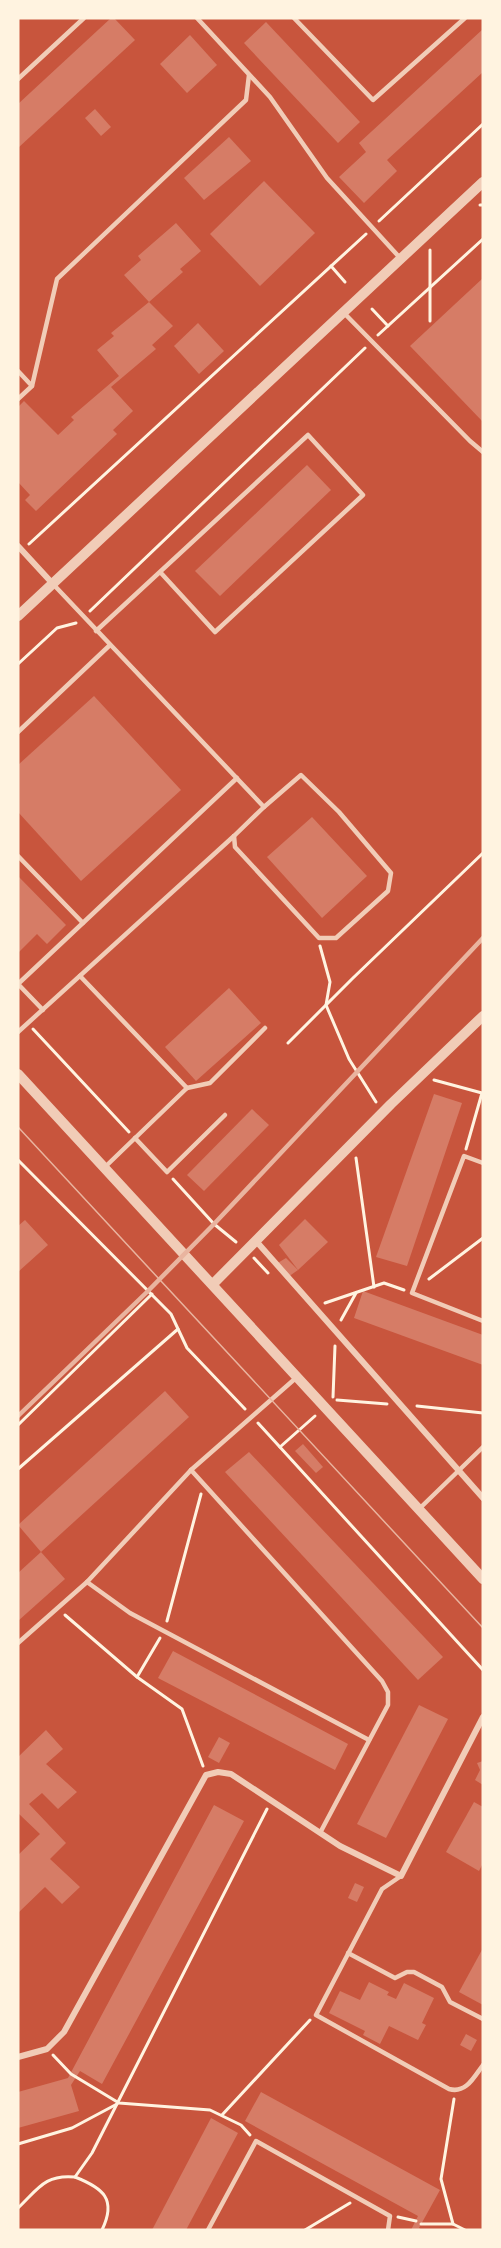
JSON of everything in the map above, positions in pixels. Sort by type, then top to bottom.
[{"type":"street","points":[[18,616],[483,182]]},
{"type":"street","points":[[20,549],[53,584]]},
{"type":"street","points":[[213,1284],[384,1110],[483,1017]]},
{"type":"street","points":[[18,1074],[483,1579]]},
{"type":"street","points":[[256,1241],[483,1498]]},
{"type":"street","points":[[18,2057],[47,2049],[64,2032],[206,1775],[218,1772],[231,1774],[340,1846],[401,1876],[483,1717]]},
{"type":"lane","points":[[18,79],[84,18]]},
{"type":"lane","points":[[197,18],[270,97],[327,178],[401,259]]},
{"type":"lane","points":[[294,18],[373,100],[465,18]]},
{"type":"lane","points":[[18,399],[32,386],[57,279],[246,100],[249,75]]},
{"type":"lane","points":[[344,312],[483,452]]},
{"type":"lane","points":[[18,371],[32,386]]},
{"type":"lane","points":[[96,631],[309,435],[363,495],[215,632],[160,573]]},
{"type":"lane","points":[[53,584],[264,807]]},
{"type":"lane","points":[[18,732],[110,645]]},
{"type":"lane","points":[[18,1032],[301,775],[339,812],[392,873],[388,891],[336,938],[319,938],[235,847],[234,836]]},
{"type":"lane","points":[[43,1010],[18,984],[237,778]]},
{"type":"lane","points":[[18,856],[83,922]]},
{"type":"lane","points":[[80,976],[187,1088]]},
{"type":"lane","points":[[105,1167],[187,1088],[210,1083],[266,1029]]},
{"type":"lane","points":[[135,1138],[167,1172],[225,1115]]},
{"type":"lane","points":[[483,1163],[464,1156],[412,1293],[483,1321]]},
{"type":"lane","points":[[18,1643],[87,1582],[191,1470],[297,1377]]},
{"type":"lane","points":[[418,1510],[483,1447]]},
{"type":"lane","points":[[191,1470],[382,1681],[388,1692],[388,1705],[320,1833]]},
{"type":"lane","points":[[87,1582],[130,1613],[369,1740]]},
{"type":"lane","points":[[401,1876],[382,1889],[316,2015],[449,2089],[456,2091],[464,2089],[483,2065]]},
{"type":"lane","points":[[348,1953],[395,1978],[407,1972],[414,1972],[442,1987],[450,2002],[483,2019]]},
{"type":"lane","points":[[208,2230],[256,2141],[390,2216],[388,2230]]},
{"type":"path","points":[[20,549],[331,266],[483,124]]},
{"type":"path","points":[[18,664],[57,628],[76,623],[83,617],[372,341],[483,239]]},
{"type":"path","points":[[430,249],[430,321]]},
{"type":"path","points":[[331,266],[345,282]]},
{"type":"path","points":[[372,309],[388,326]]},
{"type":"path","points":[[288,1043],[483,853]]},
{"type":"path","points":[[319,938],[330,982],[326,1005],[352,1065],[376,1103],[384,1110]]},
{"type":"path","points":[[28,1023],[135,1138]]},
{"type":"path","points":[[432,1080],[482,1093],[464,1156]]},
{"type":"path","points":[[356,1156],[374,1287]]},
{"type":"path","points":[[18,1160],[171,1314],[186,1348],[252,1416],[483,1670]]},
{"type":"path","points":[[167,1172],[214,1224],[247,1250],[263,1268]]},
{"type":"path","points":[[314,1307],[384,1283],[412,1293],[483,1238]]},
{"type":"path","points":[[18,1425],[152,1294]]},
{"type":"path","points":[[18,1469],[178,1329]]},
{"type":"path","points":[[280,1447],[315,1416]]},
{"type":"path","points":[[57,1609],[137,1677]]},
{"type":"path","points":[[75,2177],[92,2153],[119,2103],[271,1800]]},
{"type":"path","points":[[222,2115],[316,2015]]},
{"type":"path","points":[[47,2049],[71,2074],[119,2103],[210,2110],[241,2125],[256,2141]]},
{"type":"path","points":[[453,2224],[441,2179],[456,2091]]},
{"type":"path","points":[[18,2145],[72,2128],[119,2103]]},
{"type":"path","points":[[18,2208],[49,2178],[75,2177],[93,2184],[107,2198],[109,2209],[102,2230]]},
{"type":"path","points":[[305,2230],[358,2199]]},
{"type":"path","points":[[390,2216],[416,2221]]},
{"type":"path","points":[[421,2224],[453,2224],[465,2230]]},
{"type":"building","points":[[111,18],[114,18],[135,40],[18,148],[18,104]]},
{"type":"building","points":[[266,22],[360,122],[338,143],[244,43]]},
{"type":"building","points":[[483,29],[483,72],[387,160],[397,171],[364,203],[339,177],[366,152],[359,143]]},
{"type":"building","points":[[190,35],[217,65],[187,93],[160,64]]},
{"type":"building","points":[[95,109],[111,127],[101,136],[85,118]]},
{"type":"building","points":[[229,137],[251,161],[204,200],[184,178]]},
{"type":"building","points":[[264,181],[315,233],[260,286],[210,234]]},
{"type":"building","points":[[176,223],[201,251],[180,269],[183,272],[149,302],[124,275],[141,260],[138,256]]},
{"type":"building","points":[[483,278],[483,422],[410,346]]},
{"type":"building","points":[[149,302],[173,326],[152,345],[156,349],[111,387],[133,411],[113,430],[117,434],[36,511],[25,500],[30,495],[18,482],[18,407],[24,401],[58,435],[74,420],[71,417],[119,376],[97,350],[114,336],[111,333]]},
{"type":"building","points":[[198,323],[224,351],[199,374],[174,346]]},
{"type":"building","points":[[307,465],[331,490],[220,596],[195,571]]},
{"type":"building","points":[[94,696],[181,790],[81,881],[18,812],[18,765]]},
{"type":"building","points":[[312,817],[367,876],[322,918],[267,857]]},
{"type":"building","points":[[18,876],[66,925],[47,944],[37,934],[18,953]]},
{"type":"building","points":[[229,988],[261,1023],[196,1081],[165,1047]]},
{"type":"building","points":[[434,1094],[462,1103],[407,1266],[376,1257]]},
{"type":"building","points":[[252,1109],[269,1125],[204,1191],[187,1175]]},
{"type":"building","points":[[305,1219],[328,1242],[298,1270],[279,1245]]},
{"type":"building","points":[[25,1220],[48,1245],[18,1272],[18,1226]]},
{"type":"building","points":[[286,1258],[298,1270],[288,1277],[276,1264]]},
{"type":"building","points":[[363,1291],[483,1335],[483,1365],[354,1318]]},
{"type":"building","points":[[165,1391],[189,1417],[41,1552],[18,1525]]},
{"type":"building","points":[[303,1444],[323,1467],[316,1473],[295,1451]]},
{"type":"building","points":[[249,1452],[443,1657],[418,1680],[225,1472]]},
{"type":"building","points":[[41,1552],[65,1579],[18,1621],[18,1573]]},
{"type":"building","points":[[173,1651],[348,1744],[335,1770],[158,1678]]},
{"type":"building","points":[[419,1705],[448,1719],[386,1838],[357,1824]]},
{"type":"building","points":[[46,1730],[63,1749],[46,1764],[77,1792],[58,1809],[42,1793],[29,1804],[66,1843],[50,1859],[80,1887],[62,1904],[45,1887],[18,1913],[18,1855],[40,1834],[18,1815],[18,1757]]},
{"type":"building","points":[[219,1737],[230,1743],[219,1763],[208,1757]]},
{"type":"building","points":[[483,1761],[483,1785],[475,1780],[480,1770],[477,1763]]},
{"type":"building","points":[[474,1802],[483,1807],[483,1863],[479,1871],[446,1852]]},
{"type":"building","points":[[214,1805],[244,1821],[102,2084],[80,2071],[71,2085],[79,2111],[18,2128],[18,2092],[68,2078]]},
{"type":"building","points":[[355,1883],[364,1887],[357,1902],[348,1898]]},
{"type":"building","points":[[483,1948],[483,2005],[459,1992]]},
{"type":"building","points":[[369,1982],[389,1992],[387,1995],[396,1999],[404,1983],[434,1998],[422,2023],[426,2025],[418,2040],[389,2026],[380,2044],[363,2035],[365,2031],[329,2013],[340,1991],[360,2000]]},
{"type":"building","points":[[466,2034],[477,2040],[471,2051],[460,2045]]},
{"type":"building","points":[[261,2092],[440,2190],[419,2228],[422,2230],[411,2230],[418,2216],[245,2121]]},
{"type":"building","points":[[211,2118],[238,2133],[186,2230],[152,2230]]},
{"type":"tram line","points":[[18,1127],[483,1628]]},
{"type":"railway","points":[[18,1416],[214,1224],[483,938]]}]
